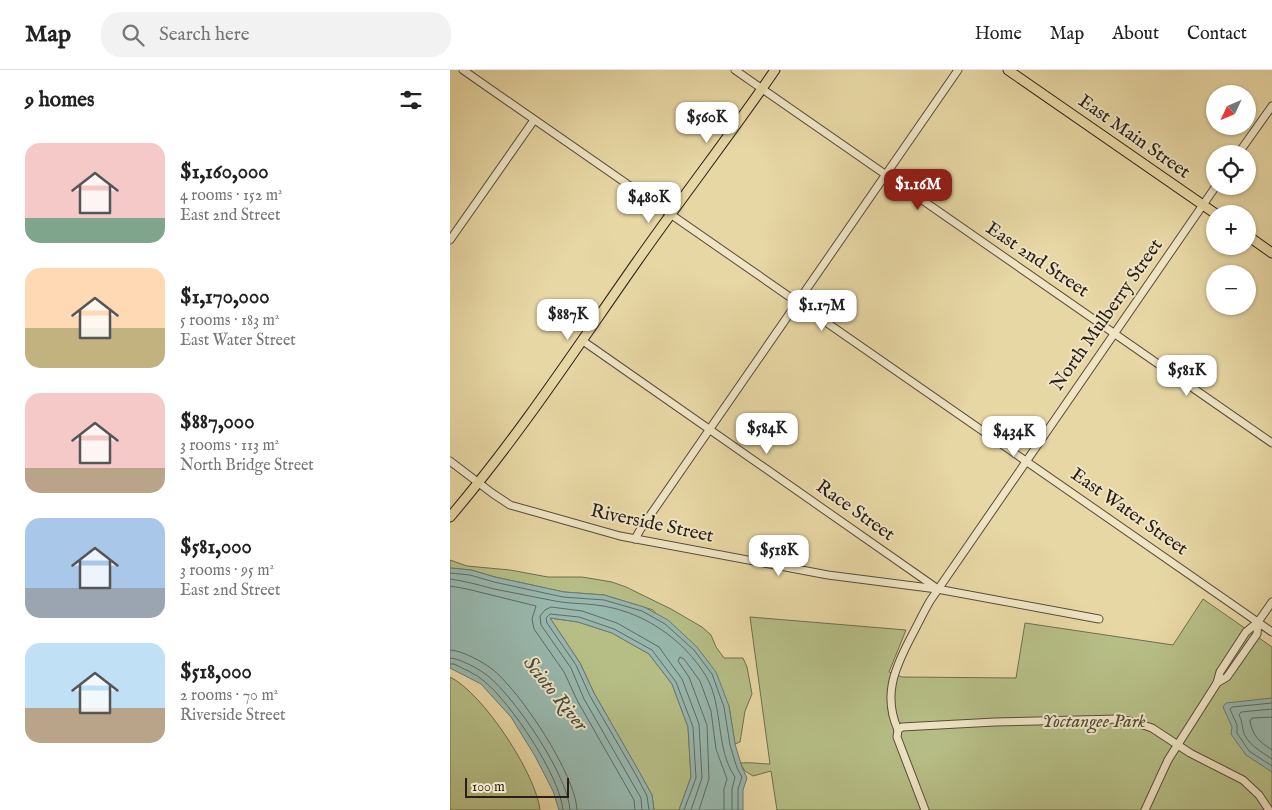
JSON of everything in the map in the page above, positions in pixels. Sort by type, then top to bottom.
[{"type":"main road","points":[[450,517],[500,456],[775,70]]},
{"type":"main road","name":"East Main Street","points":[[1008,70],[1206,207]]},
{"type":"main road","points":[[1256,241],[1272,252]]},
{"type":"street","name":"East Water Street","points":[[462,70],[1272,632]]},
{"type":"street","name":"East 2nd Street","points":[[735,70],[1272,443]]},
{"type":"street","points":[[636,539],[640,530],[797,301],[958,70]]},
{"type":"street","points":[[1244,145],[1272,106]]},
{"type":"street","points":[[450,240],[534,120]]},
{"type":"street","name":"North Mulberry Street","points":[[925,810],[900,749],[897,737],[898,730],[892,717],[891,689],[897,666],[937,589],[1210,195]]},
{"type":"street","name":"Race Street","points":[[583,341],[937,589]]},
{"type":"street","name":"Riverside Street","points":[[450,460],[510,505],[636,539],[828,575],[937,589],[1099,619]]},
{"type":"street","points":[[1145,810],[1168,760],[1217,684],[1220,672],[1246,632],[1258,622],[1272,602]]},
{"type":"street","points":[[898,730],[902,727],[910,726],[995,722],[1118,719],[1134,722],[1152,728],[1190,753],[1243,780],[1259,795],[1269,810]]},
{"type":"green space","points":[[450,560],[467,566],[510,570],[548,577],[582,577],[612,582],[671,609],[702,627],[711,635],[716,647],[724,658],[743,658],[747,667],[752,694],[745,711],[740,742],[735,744],[729,706],[653,610],[604,595],[564,592],[471,570],[450,568]]},
{"type":"green space","name":"Yoctangee Park","points":[[1203,599],[1272,647],[1272,810],[777,810],[771,771],[753,776],[745,771],[740,763],[770,764],[750,617],[906,630],[889,672],[902,677],[1016,678],[1025,623],[1173,645]]},
{"type":"green space","points":[[550,618],[578,622],[612,633],[649,654],[672,684],[688,727],[691,777],[679,810],[654,810],[652,795],[594,693],[580,663]]},
{"type":"green space","points":[[450,677],[477,699],[506,736],[529,776],[540,810],[450,810]]},
{"type":"water","name":"Scioto River","points":[[450,568],[471,570],[564,592],[604,595],[644,607],[668,620],[697,647],[716,672],[729,706],[735,744],[747,778],[743,790],[743,810],[679,810],[691,777],[688,727],[672,684],[649,654],[612,633],[578,622],[550,618],[580,663],[594,693],[652,795],[654,810],[559,810],[553,791],[535,756],[511,717],[481,684],[450,668]]},
{"type":"water","points":[[1272,698],[1272,772],[1246,755],[1231,734],[1232,727],[1223,707],[1226,703]]}]
